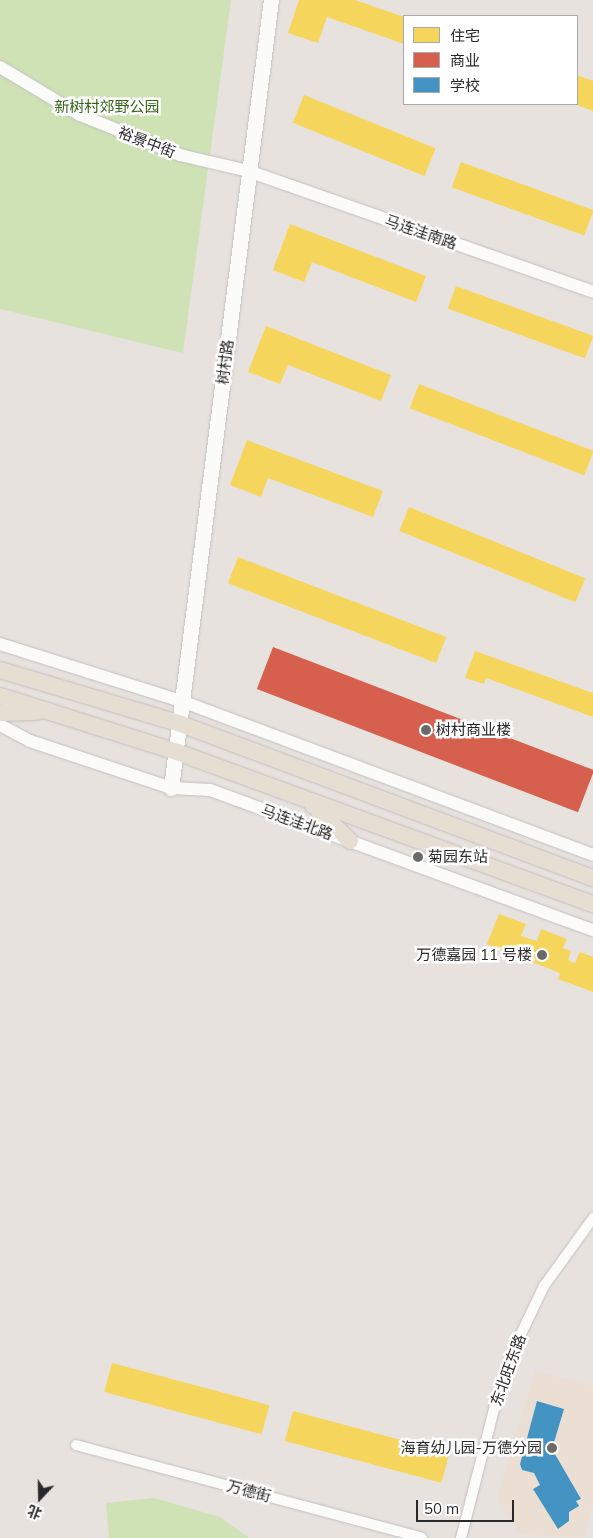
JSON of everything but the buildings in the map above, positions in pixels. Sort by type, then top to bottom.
[{"type":"main road","name":"树村路","points":[[171,788],[184,702],[248,171],[271,0]]},
{"type":"main road","points":[[0,670],[181,724],[593,878]]},
{"type":"main road","name":"马连洼北路","points":[[0,696],[56,712],[177,752],[593,904]]},
{"type":"main road","points":[[0,712],[56,712]]},
{"type":"main road","points":[[306,799],[350,841]]},
{"type":"street","name":"裕景中街","points":[[0,67],[80,115],[180,155],[248,171]]},
{"type":"street","name":"马连洼南路","points":[[248,171],[593,292]]},
{"type":"street","points":[[0,644],[184,702],[593,855]]},
{"type":"street","name":"马连洼北路","points":[[0,724],[30,741],[171,788],[210,790],[593,930]]},
{"type":"street","name":"东北旺东路","points":[[461,1538],[501,1382],[519,1338],[544,1286],[593,1218]]},
{"type":"street","name":"万德街","points":[[76,1445],[422,1538]]},
{"type":"shaded area","name":"海育幼儿园-万德分园","points":[[535,1371],[593,1386],[593,1503],[584,1538],[519,1534],[497,1497]]},
{"type":"green space","name":"新树村郊野公园","points":[[0,0],[231,0],[183,353],[0,309]]},
{"type":"green space","points":[[154,1498],[220,1517],[249,1538],[109,1538],[106,1503]]},
{"type":"place","name":"树村商业楼","points":[[426,730]]},
{"type":"place","name":"菊园东站","points":[[418,857]]},
{"type":"place","name":"万德嘉园 11 号楼","points":[[542,955]]},
{"type":"place","name":"海育幼儿园-万德分园","points":[[552,1448]]}]
